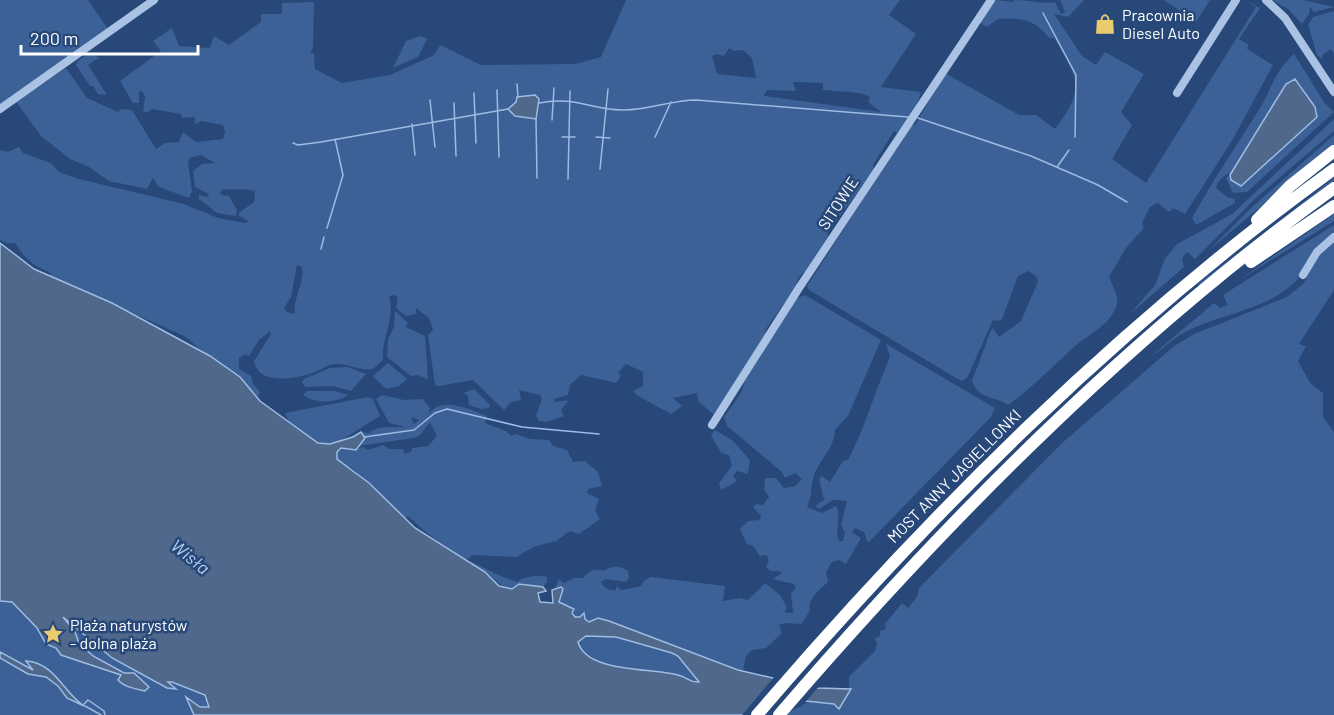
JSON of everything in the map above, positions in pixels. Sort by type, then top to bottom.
[{"type":"highway","points":[[1234,245],[1275,199],[1334,151]]},
{"type":"highway","points":[[1234,245],[1334,169]]},
{"type":"highway","points":[[1204,292],[1334,188]]},
{"type":"highway","points":[[1204,292],[1334,206]]},
{"type":"highway","name":"MOST ANNY JAGIELLONKI","points":[[757,715],[868,587],[962,489],[1081,376],[1234,245]]},
{"type":"highway","name":"MOST ANNY JAGIELLONKI","points":[[779,715],[885,595],[1000,475],[1120,363],[1204,292]]},
{"type":"street","points":[[0,109],[154,0]]},
{"type":"street","name":"SITOWIE","points":[[712,425],[799,288],[991,0]]},
{"type":"street","points":[[1178,93],[1236,0]]},
{"type":"street","points":[[1266,0],[1285,18],[1334,92]]},
{"type":"street","points":[[1303,275],[1317,252],[1334,237]]},
{"type":"shaded area","points":[[0,0],[88,0],[108,29],[0,106]]},
{"type":"shaded area","points":[[626,0],[900,0],[889,15],[916,34],[881,87],[921,92],[916,108],[897,133],[894,131],[873,165],[874,169],[827,234],[830,239],[809,268],[798,278],[797,284],[766,329],[764,340],[714,415],[698,401],[697,393],[673,398],[682,406],[671,414],[638,396],[633,391],[643,386],[643,372],[626,364],[618,373],[621,376],[616,383],[581,375],[570,385],[568,395],[554,399],[554,402],[569,400],[561,410],[564,416],[546,422],[539,421],[536,416],[542,399],[540,395],[519,390],[521,400],[511,402],[504,410],[473,380],[435,385],[428,335],[433,330],[429,318],[416,308],[416,314],[406,316],[396,308],[398,297],[393,295],[389,297],[391,313],[383,360],[373,369],[333,364],[298,377],[270,377],[257,369],[254,361],[271,334],[270,331],[259,340],[249,356],[245,354],[239,358],[239,369],[251,376],[253,384],[260,392],[258,397],[186,337],[50,276],[51,273],[26,258],[15,243],[0,240],[0,150],[8,152],[19,147],[23,153],[51,163],[59,172],[79,179],[184,204],[218,218],[245,223],[249,221],[239,216],[239,213],[254,202],[255,191],[223,189],[220,192],[221,195],[229,196],[237,210],[236,216],[217,213],[199,199],[199,195],[208,197],[209,194],[195,187],[193,171],[202,164],[215,163],[201,155],[190,158],[188,162],[192,191],[189,198],[159,187],[153,178],[147,189],[109,181],[89,167],[70,159],[41,136],[16,102],[66,68],[87,98],[118,112],[121,109],[132,110],[156,149],[165,143],[179,142],[183,132],[196,142],[223,139],[225,132],[223,125],[201,121],[195,124],[195,117],[182,118],[181,114],[152,109],[146,113],[143,111],[145,97],[142,91],[139,92],[139,103],[133,103],[120,81],[161,51],[153,41],[172,28],[179,46],[210,48],[214,36],[229,45],[261,22],[261,14],[282,14],[282,3],[314,2],[313,47],[310,53],[314,53],[315,69],[342,83],[390,75],[434,55],[440,45],[481,65],[575,64],[601,57]],"holes":[[[729,48],[734,51],[743,50],[752,58],[756,78],[717,74],[712,56],[716,54],[724,56]],[[793,82],[823,83],[823,90],[866,95],[870,97],[868,102],[881,112],[764,96],[767,90],[796,91]],[[535,95],[539,99],[536,119],[515,116],[518,97]],[[297,265],[302,267],[302,273],[295,302],[295,314],[287,312],[284,308],[291,297]]]},
{"type":"shaded area","points":[[996,0],[1055,2],[1061,14],[1065,12],[1060,0],[1084,0],[1068,17],[1054,14],[1082,56],[1096,65],[1105,52],[1144,74],[1121,112],[1132,125],[1112,159],[1146,183],[1256,7],[1244,0],[1260,8],[1239,39],[1249,45],[1247,49],[1273,65],[1233,139],[1185,214],[1173,208],[1169,212],[1158,203],[1150,207],[1142,223],[1144,228],[1126,248],[1109,277],[1117,301],[1110,317],[1008,405],[978,392],[972,381],[991,330],[993,328],[999,337],[1021,321],[1038,282],[1036,276],[1028,271],[1018,276],[1003,317],[1000,321],[993,320],[967,378],[961,381],[809,290],[807,286],[911,125],[915,125],[945,73],[1019,115],[1036,115],[1055,129],[1065,115],[1075,93],[1075,84],[1069,63],[1054,38],[1049,38],[1039,27],[1020,19],[998,19],[987,27],[979,22]]},
{"type":"shaded area","points":[[1164,0],[1210,0],[1196,22]]},
{"type":"shaded area","points":[[1272,0],[1303,0],[1334,7],[1314,12],[1310,7],[1309,14],[1302,24],[1288,9]]},
{"type":"shaded area","points":[[1334,11],[1334,54],[1331,49],[1322,55],[1322,59],[1317,55],[1308,25],[1313,17]]},
{"type":"shaded area","points":[[421,36],[427,39],[418,57],[393,68],[406,41]]},
{"type":"shaded area","points":[[90,52],[99,58],[88,65],[107,95],[98,94],[76,65]]},
{"type":"shaded area","points":[[1294,54],[1324,102],[1334,112],[1247,192],[1233,193],[1226,178],[1317,112],[1299,82],[1290,80],[1232,172],[1222,178],[1217,185],[1216,188],[1227,197],[1235,199],[1235,203],[1196,225],[1192,218],[1200,204],[1260,108],[1278,73]]},
{"type":"shaded area","points":[[1334,119],[1334,131],[1257,197],[1195,259],[1187,252],[1182,258],[1184,267],[1130,314],[1155,285],[1165,259],[1177,244],[1232,214]]},
{"type":"shaded area","points":[[1334,135],[1334,145],[1208,251],[1251,208]]},
{"type":"shaded area","points":[[1334,178],[1334,181],[1199,286],[1198,284]]},
{"type":"shaded area","points":[[1334,214],[1334,221],[1236,282]]},
{"type":"shaded area","points":[[1334,225],[1334,233],[1322,244],[1300,277],[1283,292],[1256,306],[1185,332],[1151,356],[1214,303],[1220,308],[1228,305],[1223,295]]},
{"type":"shaded area","points":[[1334,241],[1334,290],[1299,344],[1306,346],[1298,361],[1310,383],[1323,393],[1323,417],[1334,432],[1334,715],[772,715],[849,688],[849,677],[875,651],[877,643],[875,638],[880,636],[880,631],[886,629],[885,624],[902,603],[908,608],[917,597],[919,588],[1061,444],[1173,347],[1194,334],[1287,297],[1304,283],[1315,259]]},
{"type":"shaded area","points":[[805,295],[881,340],[848,416],[835,430],[832,443],[815,472],[812,483],[807,507],[822,513],[836,506],[839,541],[843,541],[845,533],[841,525],[847,501],[833,500],[819,509],[815,506],[824,500],[819,479],[822,476],[830,482],[843,461],[848,460],[854,448],[890,357],[886,344],[995,408],[990,418],[868,543],[864,532],[855,528],[852,532],[861,538],[846,564],[839,560],[832,562],[826,572],[828,582],[812,599],[810,611],[801,624],[779,625],[782,633],[766,648],[752,650],[746,656],[743,671],[704,656],[714,683],[620,677],[573,643],[574,609],[559,602],[557,587],[555,588],[559,579],[564,583],[574,578],[583,578],[592,571],[619,567],[628,571],[629,578],[626,582],[606,579],[601,582],[607,589],[616,590],[616,586],[622,590],[641,586],[651,577],[725,586],[723,601],[740,598],[748,600],[765,583],[781,596],[787,608],[784,612],[793,613],[791,593],[796,588],[794,584],[773,579],[782,573],[770,571],[766,567],[769,560],[766,555],[760,556],[753,546],[747,544],[740,529],[748,521],[760,520],[761,516],[753,507],[756,504],[763,505],[769,497],[764,490],[765,478],[776,478],[784,488],[795,486],[802,479],[795,473],[785,478],[782,472],[727,426],[724,417],[741,393],[745,381],[797,298]]},
{"type":"shaded area","points":[[395,311],[408,323],[406,327],[425,336],[428,379],[417,375],[411,376],[387,357],[388,339],[394,327]]},
{"type":"shaded area","points":[[388,363],[407,379],[399,386],[386,389],[373,376]]},
{"type":"shaded area","points":[[347,367],[366,374],[351,391],[333,386],[305,387],[302,382],[330,368]]},
{"type":"shaded area","points":[[474,389],[490,405],[489,408],[481,409],[469,405],[468,396],[464,393]]},
{"type":"shaded area","points":[[307,391],[335,391],[348,395],[338,400],[320,401],[303,395]]},
{"type":"shaded area","points":[[382,395],[404,400],[423,399],[430,408],[428,415],[440,406],[464,407],[487,416],[485,423],[506,431],[511,436],[516,434],[530,439],[549,440],[553,446],[567,450],[573,462],[585,461],[598,472],[602,486],[588,489],[587,493],[599,499],[595,510],[600,519],[579,534],[570,531],[556,541],[533,547],[517,557],[473,555],[466,560],[436,540],[409,517],[404,517],[352,468],[334,461],[318,443],[289,421],[285,413],[368,397],[373,399],[380,416],[340,441],[361,432],[369,433],[375,429],[405,427],[389,423],[376,399]],"holes":[[[411,417],[419,420],[414,424]],[[430,422],[437,436],[428,446],[412,448],[411,452],[404,454],[403,449],[389,449],[383,445],[368,450],[363,447],[356,449],[358,446],[414,438],[420,435]]]},
{"type":"shaded area","points":[[715,430],[732,440],[750,460],[748,474],[737,471],[733,476],[737,481],[721,490],[719,483],[732,466],[729,455],[721,453],[711,435]]},
{"type":"shaded area","points":[[0,553],[63,605],[88,639],[112,658],[209,693],[209,707],[193,710],[194,715],[0,715]]},
{"type":"shaded area","points":[[467,560],[517,582],[531,576],[547,577],[547,582],[543,587],[519,584],[512,589],[502,585]]},
{"type":"water","points":[[1295,79],[1315,107],[1317,117],[1241,186],[1231,180],[1230,175],[1286,84]]},
{"type":"water","points":[[535,95],[539,99],[536,119],[515,116],[508,109],[516,102],[517,97]]},
{"type":"water","name":"Wisła","points":[[0,243],[34,269],[112,303],[210,356],[240,377],[260,401],[318,443],[330,444],[361,432],[365,438],[356,450],[341,448],[337,452],[337,459],[369,483],[415,528],[485,572],[499,586],[512,589],[519,584],[543,587],[546,591],[538,593],[540,602],[553,603],[552,590],[561,587],[563,589],[559,602],[574,609],[572,613],[575,617],[580,617],[584,613],[585,619],[589,622],[598,618],[609,621],[738,670],[817,688],[851,689],[839,709],[834,704],[806,701],[772,715],[194,715],[186,697],[200,707],[209,707],[205,695],[172,682],[168,682],[176,689],[167,688],[112,658],[63,617],[75,632],[79,643],[93,656],[124,673],[134,673],[149,687],[145,691],[127,686],[118,680],[121,675],[61,655],[56,648],[46,644],[37,628],[12,602],[0,601]],"holes":[[[586,636],[616,637],[678,656],[699,682],[669,673],[623,668],[594,660],[584,652],[578,642]]]},
{"type":"water","points":[[0,652],[33,670],[26,661],[36,663],[52,672],[84,706],[67,698],[58,686],[46,677],[28,674],[0,658]]},
{"type":"pier","points":[[775,676],[820,685],[802,706],[780,715],[742,715]]},
{"type":"waterway","points":[[1043,13],[1076,75],[1075,137]]},
{"type":"waterway","points":[[517,84],[518,97]]},
{"type":"waterway","points":[[552,120],[554,88]]},
{"type":"waterway","points":[[600,169],[608,89]]},
{"type":"waterway","points":[[497,90],[499,157]]},
{"type":"waterway","points":[[568,179],[570,91]]},
{"type":"waterway","points":[[474,93],[476,143]]},
{"type":"waterway","points":[[430,100],[435,147]]},
{"type":"waterway","points":[[539,103],[563,101],[631,110],[696,100],[908,117]]},
{"type":"waterway","points":[[655,137],[671,102]]},
{"type":"waterway","points":[[454,103],[456,156]]},
{"type":"waterway","points":[[293,143],[298,145],[321,142],[508,109]]},
{"type":"waterway","points":[[918,118],[1031,156],[1098,185],[1127,202]]},
{"type":"waterway","points":[[536,119],[537,178]]},
{"type":"waterway","points":[[412,124],[415,155]]},
{"type":"waterway","points":[[562,137],[575,137]]},
{"type":"waterway","points":[[596,137],[610,138]]},
{"type":"waterway","points":[[327,228],[343,175],[335,139]]},
{"type":"waterway","points":[[1057,167],[1069,150]]},
{"type":"waterway","points":[[321,249],[324,237]]},
{"type":"waterway","points":[[364,437],[414,430],[435,413],[447,409],[522,427],[599,434]]},
{"type":"waterway","points":[[83,705],[88,700],[104,711],[105,715]]},
{"type":"waterway","points":[[85,706],[101,715]]},
{"type":"place","name":"Pracownia Diesel Auto","points":[[1105,24]]},
{"type":"place","name":"Plaża naturystów - dolna plaża","points":[[53,634]]}]
